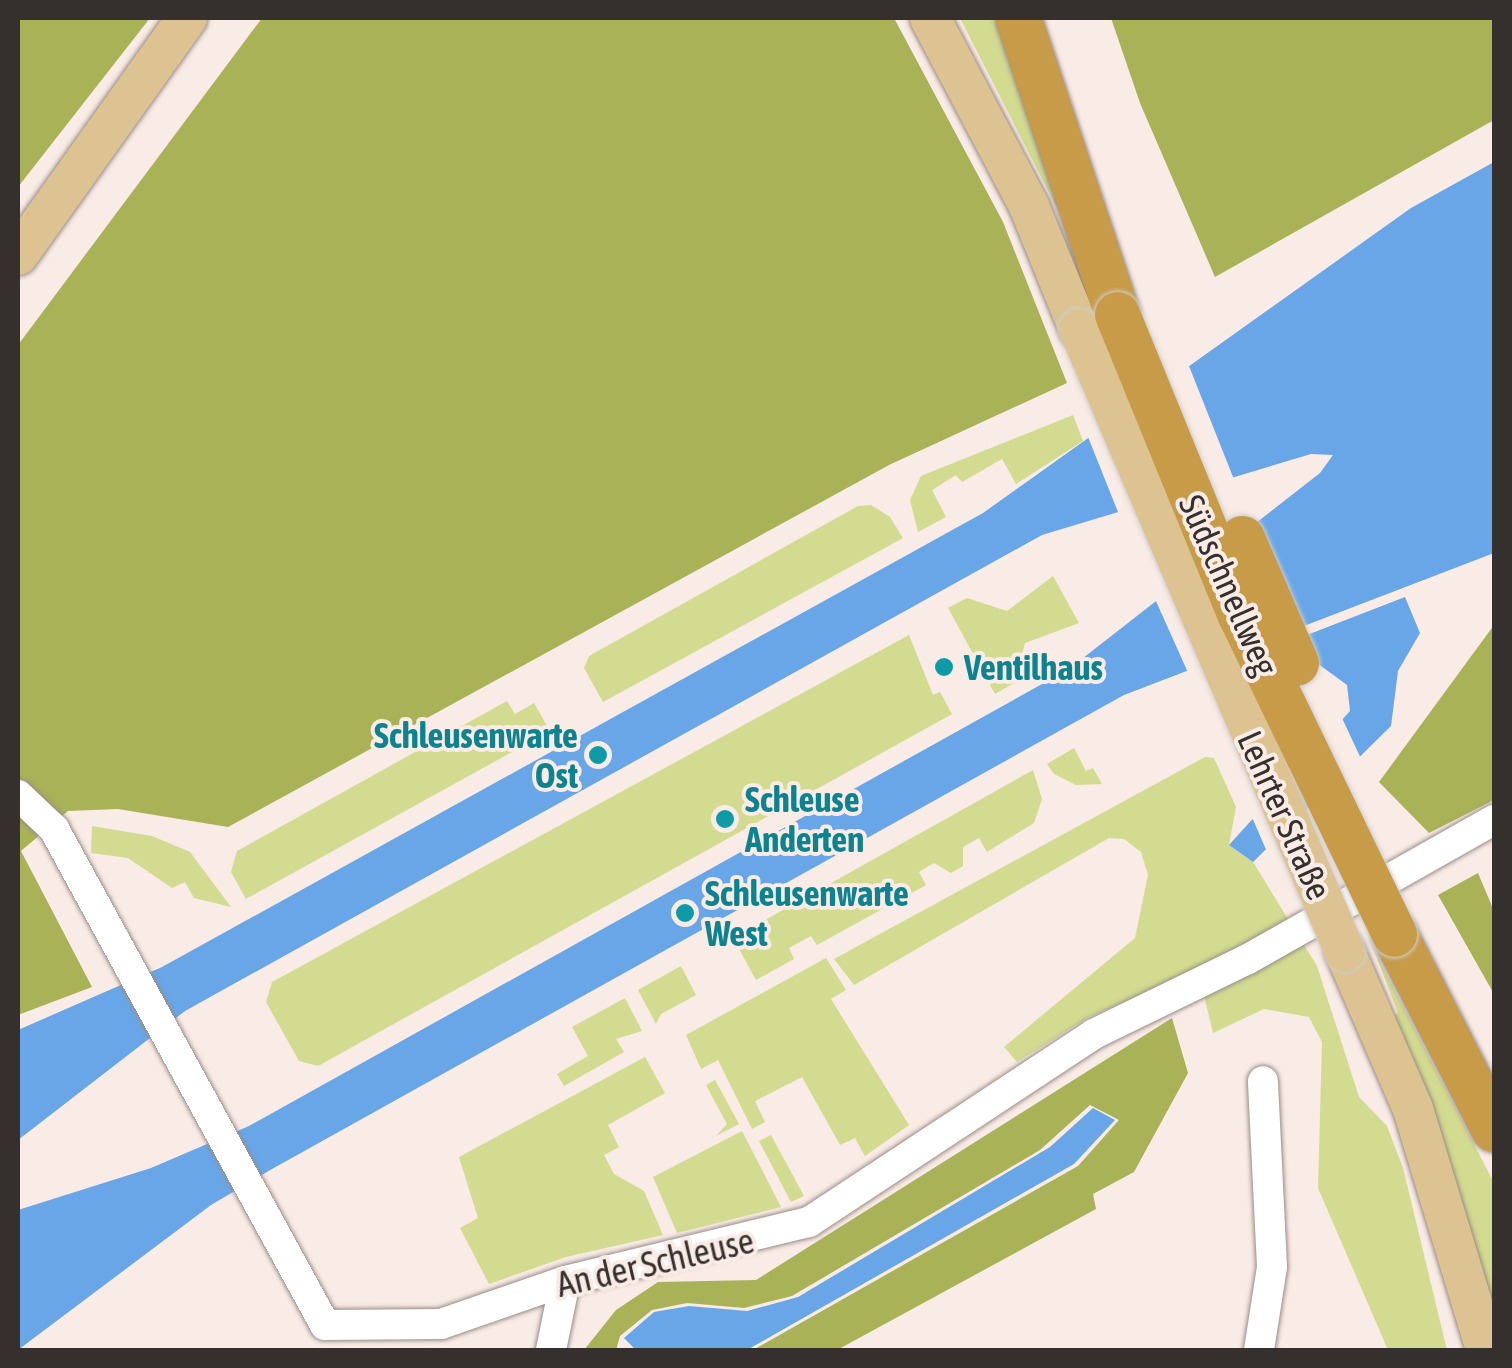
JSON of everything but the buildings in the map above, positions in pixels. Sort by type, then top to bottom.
[{"type":"highway","name":"Südschnellweg","points":[[1018,18],[1114,315],[1284,635],[1494,1129]]},
{"type":"highway","name":"Südschnellweg","points":[[1049,18],[1114,315]]},
{"type":"highway","name":"Südschnellweg","points":[[1406,926],[1494,1067]]},
{"type":"main road","points":[[18,255],[186,18]]},
{"type":"main road","name":"Lehrter Straße","points":[[930,18],[1006,158],[1114,315],[1345,952],[1412,1109],[1486,1350]]},
{"type":"street","name":"An der Schleuse","points":[[18,795],[54,829],[305,1289],[323,1338],[441,1324],[566,1280],[809,1222],[1094,1034],[1248,958],[1494,820]]},
{"type":"street","points":[[1260,1350],[1272,1266],[1264,1081]]},
{"type":"street","points":[[551,1350],[566,1280]]},
{"type":"green space","points":[[18,18],[150,18],[18,187]]},
{"type":"green space","points":[[262,18],[894,18],[1003,222],[1067,383],[889,465],[228,827],[118,809],[68,811],[21,851],[92,987],[18,1015],[18,345]]},
{"type":"green space","points":[[960,18],[1003,18],[1079,251]]},
{"type":"green space","points":[[1111,18],[1494,18],[1494,120],[1215,277],[1140,103]]},
{"type":"green space","points":[[1073,415],[1083,441],[1016,484],[1002,459],[962,482],[956,475],[932,490],[946,517],[918,532],[910,500],[921,476]]},
{"type":"green space","points":[[871,505],[890,517],[903,538],[603,702],[584,668],[589,656],[858,506]]},
{"type":"green space","points":[[1053,576],[1079,623],[1025,643],[1014,683],[995,694],[948,608],[967,598],[1007,611]]},
{"type":"green space","points":[[1494,625],[1494,800],[1429,833],[1379,782]]},
{"type":"green space","points":[[909,635],[933,695],[940,692],[952,714],[318,1066],[299,1061],[266,1002],[272,982]]},
{"type":"green space","points":[[507,701],[515,714],[534,703],[550,731],[246,899],[231,872],[237,851]]},
{"type":"green space","points":[[1074,748],[1086,771],[1093,768],[1102,784],[1076,785],[1054,774],[1047,764]]},
{"type":"green space","points":[[1205,757],[1214,758],[1236,807],[1229,845],[1253,862],[1317,966],[1359,1097],[1387,1126],[1403,1168],[1447,1350],[1388,1350],[1318,1188],[1322,1042],[1309,1017],[1264,1009],[1213,1033],[1198,971],[1089,1017],[1017,1062],[1004,1047],[1135,938],[1148,875],[1141,852],[1124,839],[1109,838],[854,985],[834,959]]},
{"type":"green space","points":[[1033,770],[1042,799],[1034,823],[987,852],[979,838],[963,847],[963,866],[951,873],[934,863],[919,872],[926,885],[817,945],[811,936],[789,948],[794,959],[756,980],[733,938]]},
{"type":"green space","points":[[92,826],[152,836],[190,852],[231,907],[194,898],[185,882],[172,888],[128,858],[91,853]]},
{"type":"green space","points":[[1478,873],[1494,911],[1494,994],[1438,895]]},
{"type":"green space","points":[[1373,948],[1494,1183],[1494,1330],[1391,1017],[1398,1013]]},
{"type":"green space","points":[[826,958],[846,990],[831,999],[909,1125],[865,1156],[855,1138],[840,1145],[802,1077],[755,1101],[765,1122],[752,1129],[718,1060],[701,1069],[686,1035]]},
{"type":"green space","points":[[681,966],[696,995],[661,1014],[656,1024],[638,990]]},
{"type":"green space","points":[[625,998],[642,1031],[616,1039],[624,1052],[564,1086],[557,1074],[588,1056],[572,1027]]},
{"type":"green space","points":[[1172,1018],[1188,1073],[1134,1172],[1093,1194],[1096,1209],[837,1350],[753,1350],[1078,1166],[1119,1120],[1090,1105],[1040,1150],[792,1296],[744,1308],[687,1303],[652,1310],[620,1336],[616,1350],[584,1350],[616,1310],[658,1282],[756,1280]]},
{"type":"green space","points":[[645,1057],[665,1093],[608,1125],[619,1147],[604,1155],[614,1174],[644,1191],[663,1235],[566,1257],[489,1284],[460,1228],[478,1218],[459,1157]]},
{"type":"green space","points":[[715,1080],[739,1124],[716,1136],[727,1124],[706,1085]]},
{"type":"green space","points":[[742,1131],[781,1207],[677,1233],[653,1177]]},
{"type":"green space","points":[[771,1135],[804,1196],[791,1202],[759,1141]]},
{"type":"water","points":[[1494,162],[1494,553],[1124,695],[211,1205],[18,1350],[18,1210],[151,1168],[249,1126],[1069,669],[1320,473],[1333,455],[1311,454],[1042,535],[185,1011],[18,1140],[18,1030],[162,967],[983,513],[1411,208]]},
{"type":"water","points":[[1405,597],[1420,633],[1398,671],[1391,726],[1253,862],[1229,845],[1350,711],[1347,685],[1317,663],[1307,635]]},
{"type":"water","points":[[1093,1108],[1115,1120],[1074,1164],[747,1350],[636,1350],[624,1338],[654,1312],[689,1306],[747,1311],[798,1297],[1050,1147]]},
{"type":"pier","points":[[1187,361],[1235,482],[1171,501],[1129,402]]},
{"type":"pier","points":[[1124,405],[1166,503],[1120,517],[1086,432]]},
{"type":"pier","points":[[1195,568],[1236,660],[1190,677],[1155,599]]},
{"type":"pier","points":[[1342,718],[1363,763],[1311,813],[1292,771]]},
{"type":"pier","points":[[1288,775],[1307,817],[1268,854],[1251,815]]},
{"type":"place","name":"Ventilhaus","points":[[944,667]]},
{"type":"place","name":"Schleusenwarte Ost","points":[[598,755]]},
{"type":"place","name":"Schleuse Anderten","points":[[725,819]]},
{"type":"place","name":"Schleusenwarte West","points":[[685,913]]}]
